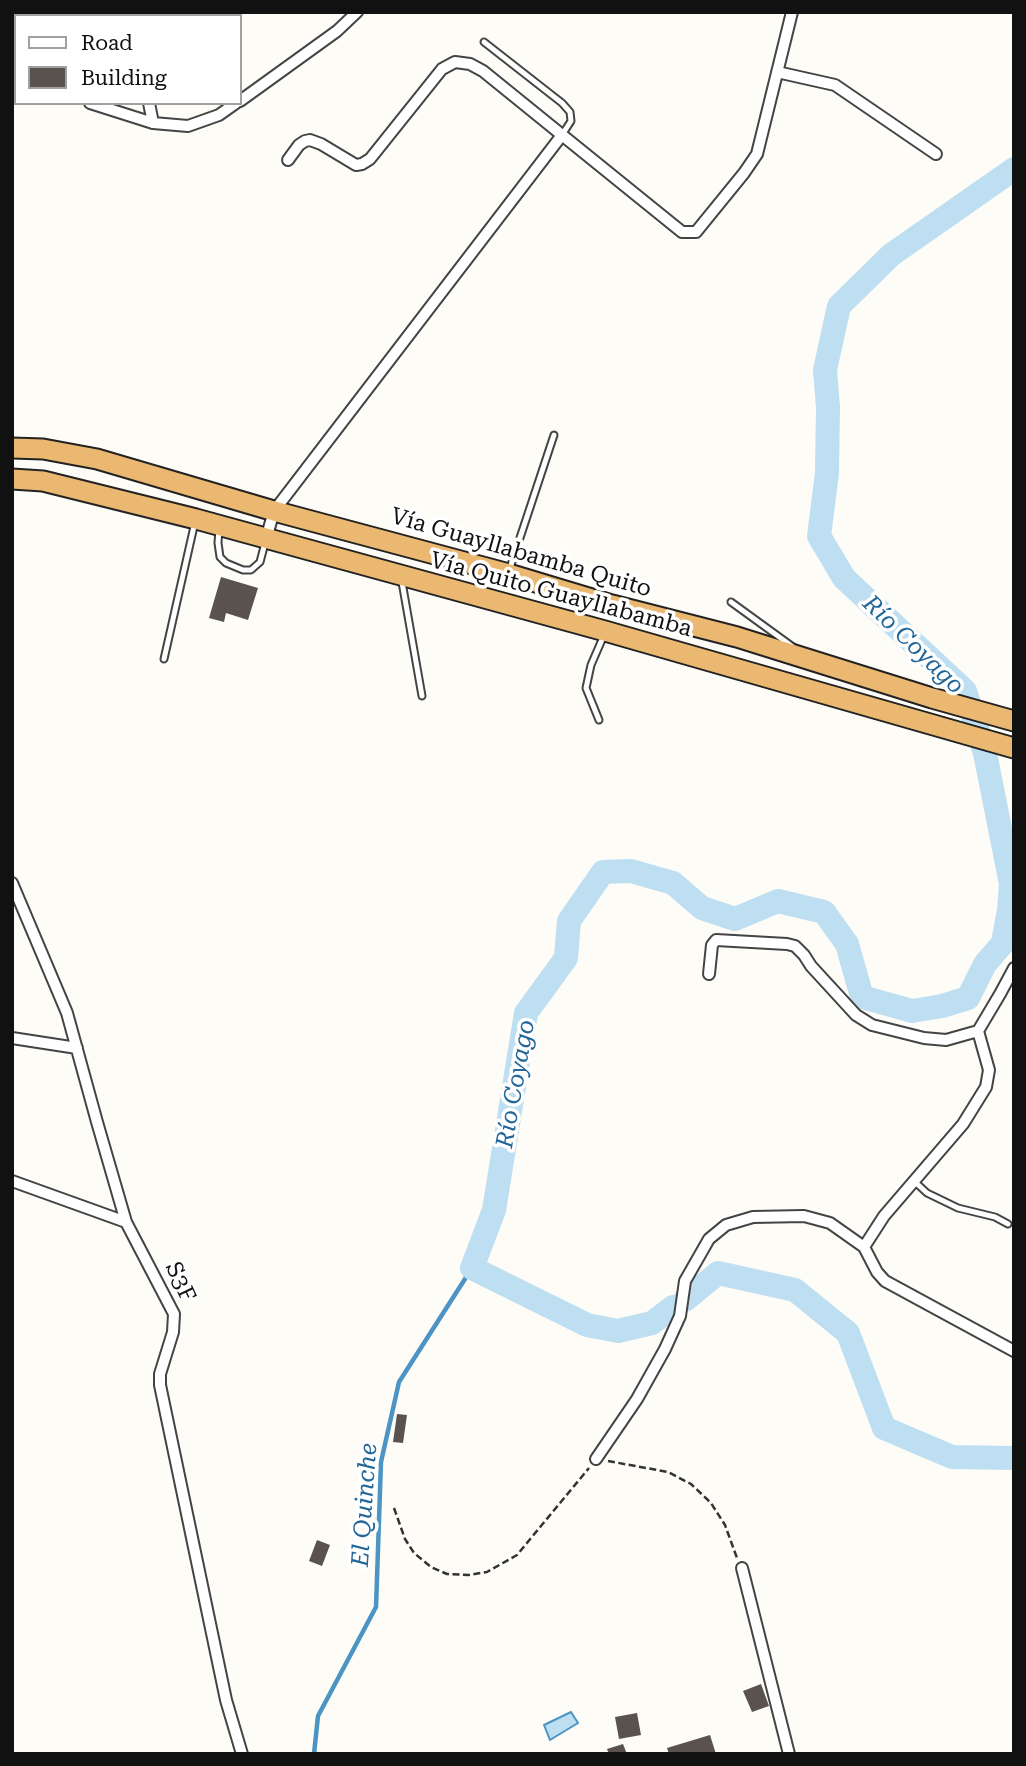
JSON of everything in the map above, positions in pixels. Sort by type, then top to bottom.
[{"type":"highway","name":"Vía Guayllabamba Quito","points":[[12,448],[43,449],[97,459],[612,605],[737,637],[1004,718]]},
{"type":"highway","name":"Vía Quito Guayllabamba","points":[[12,479],[43,481],[196,519],[605,631],[1005,746]]},
{"type":"street","points":[[242,99],[337,31],[357,12]]},
{"type":"street","points":[[288,160],[299,145],[310,140],[356,165],[362,164],[370,159],[442,69],[455,62],[470,64],[483,71],[682,232],[696,232],[757,154],[792,12]]},
{"type":"street","points":[[777,72],[835,85],[936,155]]},
{"type":"street","points":[[96,105],[153,123],[188,126],[219,115],[234,105]]},
{"type":"street","points":[[149,105],[153,123]]},
{"type":"street","points":[[266,539],[274,510],[562,135]]},
{"type":"street","name":"S3F","points":[[12,883],[67,1013],[126,1222],[174,1314],[173,1332],[159,1385],[226,1700],[242,1754]]},
{"type":"street","points":[[709,974],[712,945],[716,940],[795,946],[856,1015],[872,1026],[924,1038],[946,1040],[978,1031],[1014,968]]},
{"type":"street","points":[[864,1247],[884,1216],[963,1124],[986,1087],[989,1070],[978,1031]]},
{"type":"street","points":[[12,1038],[77,1048]]},
{"type":"street","points":[[12,1181],[126,1222]]},
{"type":"street","points":[[596,1459],[637,1399],[665,1349],[680,1316],[685,1281],[709,1239],[726,1225],[754,1217],[804,1216],[830,1223],[864,1247],[885,1281],[1014,1351]]},
{"type":"street","points":[[741,1569],[789,1754]]},
{"type":"lane","points":[[484,42],[562,103],[570,113],[571,121],[562,135]]},
{"type":"lane","points":[[509,574],[554,435]]},
{"type":"lane","points":[[164,659],[196,519]]},
{"type":"lane","points":[[220,526],[220,557],[226,563],[243,570],[251,569],[260,562],[266,539]]},
{"type":"lane","points":[[400,576],[422,696]]},
{"type":"lane","points":[[732,602],[813,661]]},
{"type":"lane","points":[[599,720],[586,688],[591,665],[612,605]]},
{"type":"lane","points":[[914,1181],[927,1193],[958,1208],[995,1217],[1008,1224]]},
{"type":"path","points":[[394,1508],[405,1539],[414,1553],[431,1567],[447,1574],[468,1576],[487,1572],[517,1555],[596,1459],[667,1472],[691,1484],[711,1503],[725,1525],[741,1569]]},
{"type":"water","points":[[571,1712],[578,1723],[550,1740],[544,1725]]},
{"type":"building","points":[[221,577],[258,588],[248,620],[226,613],[224,622],[209,618]]},
{"type":"building","points":[[397,1414],[407,1415],[403,1443],[393,1442]]},
{"type":"building","points":[[317,1540],[330,1545],[322,1566],[309,1561]]},
{"type":"building","points":[[761,1684],[769,1706],[752,1712],[743,1691]]},
{"type":"building","points":[[637,1713],[641,1735],[619,1739],[615,1717]]},
{"type":"building","points":[[710,1735],[716,1754],[669,1754],[667,1748]]},
{"type":"building","points":[[623,1744],[627,1754],[609,1754],[607,1749]]},
{"type":"waterway","name":"Río Coyago","points":[[673,1307],[652,1323],[618,1331],[587,1325],[472,1268],[494,1210],[526,1013],[566,958],[569,921],[603,872],[631,871],[673,883],[702,908],[735,919],[778,901],[824,912],[847,944],[862,997],[912,1011],[968,998],[985,964],[1003,943],[1011,884],[985,753],[965,691],[844,578],[819,536],[827,473],[828,407],[825,370],[839,306],[891,255],[1014,169]]},
{"type":"waterway","name":"El Quinche","points":[[314,1754],[318,1716],[376,1607],[381,1462],[399,1382],[472,1268]]},
{"type":"waterway","name":"Río Coyago","points":[[685,1300],[718,1273],[795,1290],[848,1333],[884,1428],[952,1457],[1014,1458]]}]
